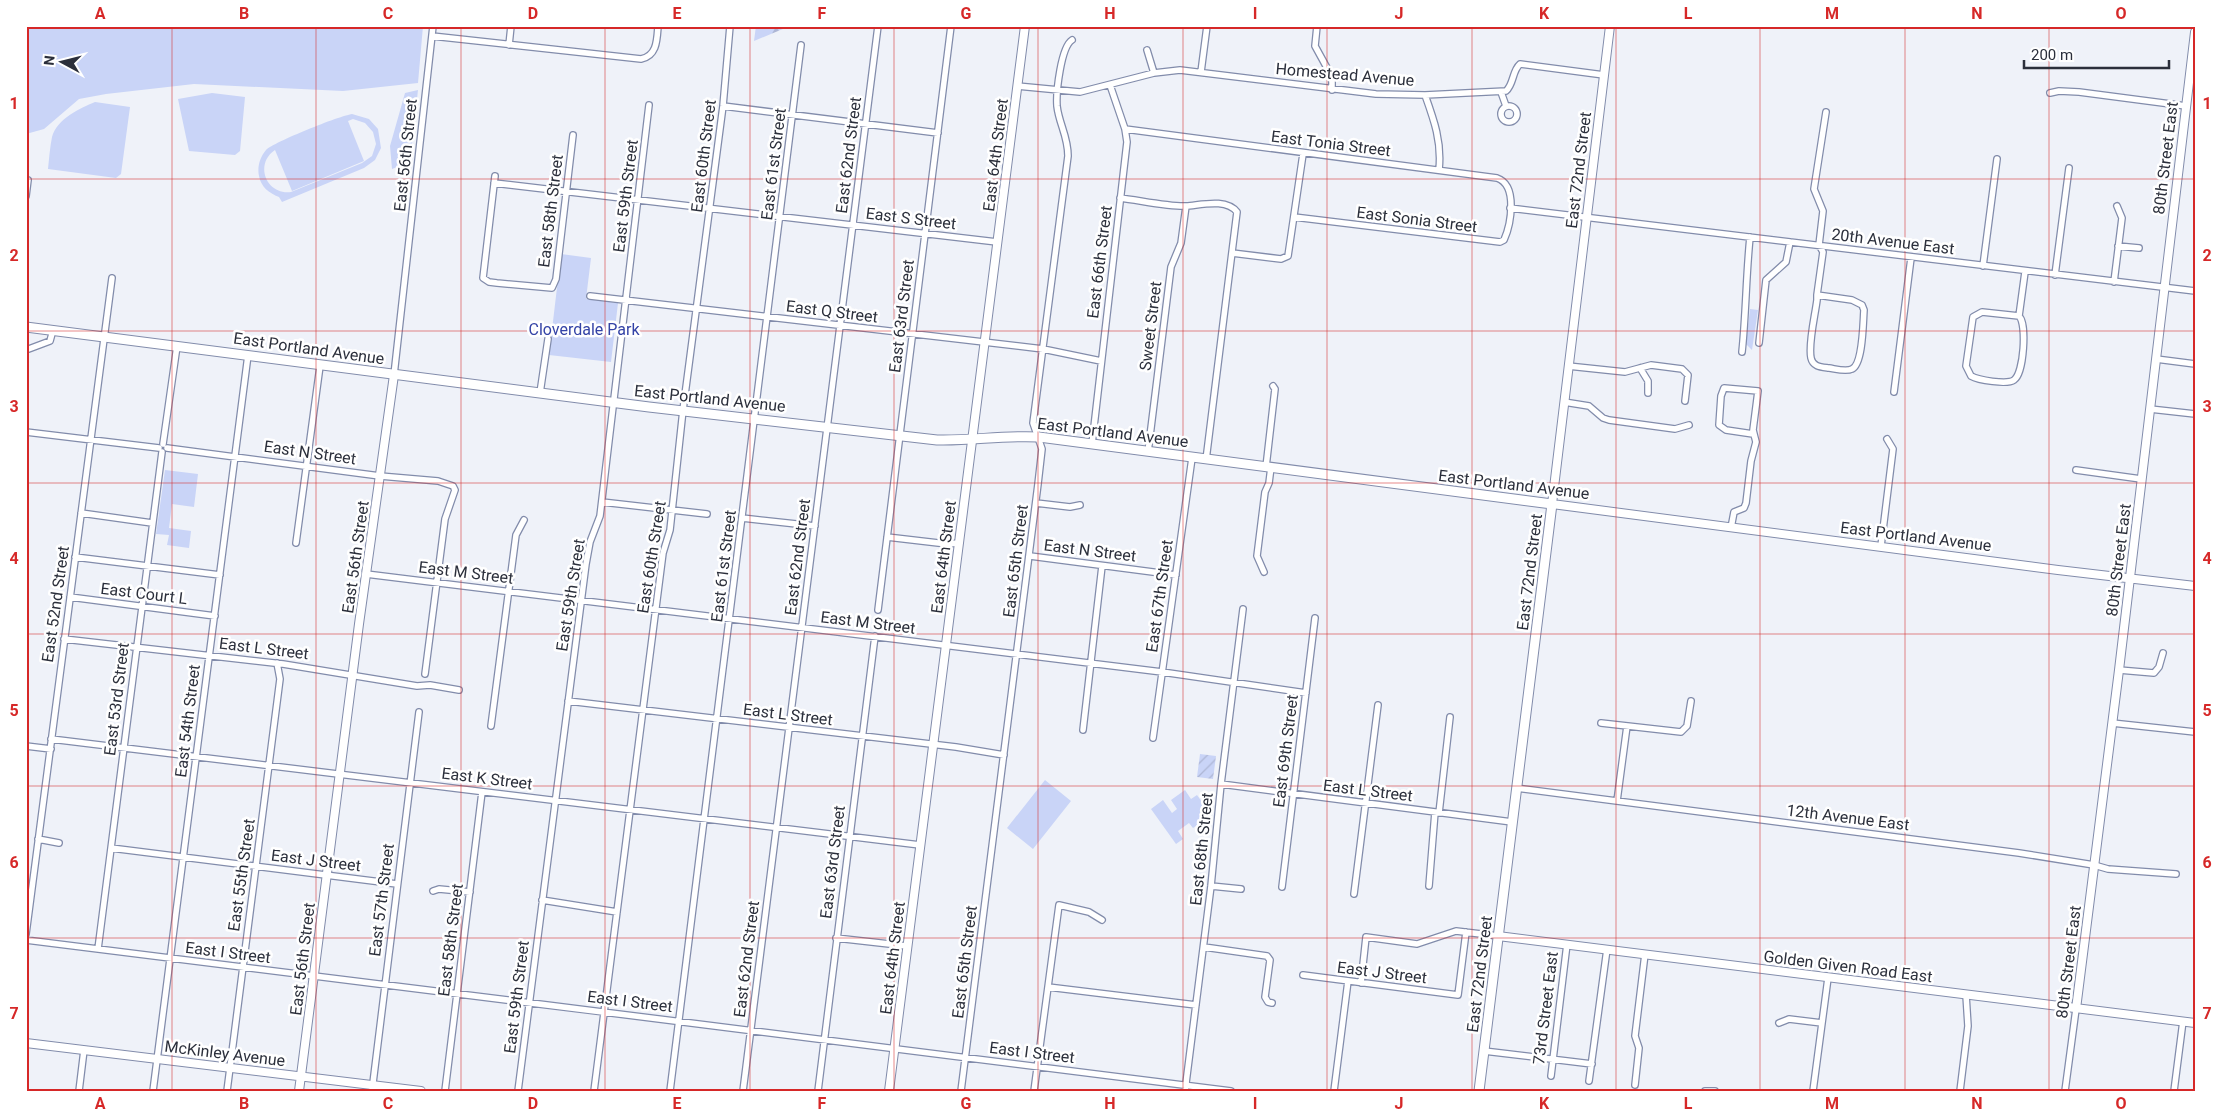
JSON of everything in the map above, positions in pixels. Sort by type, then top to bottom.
[{"type":"main road","name":"East Portland Avenue","points":[[26,326],[320,366],[899,436],[936,440],[971,440],[1012,436],[1039,437],[1552,504]]},
{"type":"main road","name":"East 72nd Street","points":[[1480,1091],[1552,504]]},
{"type":"street","name":"East 56th Street","points":[[299,1091],[366,574],[394,375],[433,26]]},
{"type":"street","points":[[509,45],[512,26]]},
{"type":"street","points":[[432,36],[639,59],[650,56],[655,48],[658,26]]},
{"type":"street","name":"East 60th Street","points":[[594,1091],[663,553],[670,530],[673,510],[683,410],[724,106],[730,26]]},
{"type":"street","name":"East 62nd Street","points":[[743,1091],[878,26]]},
{"type":"street","name":"East 63rd Street","points":[[878,610],[951,26]]},
{"type":"street","name":"East 64th Street","points":[[889,1091],[1025,26]]},
{"type":"street","points":[[1201,72],[1207,26]]},
{"type":"street","points":[[1317,26],[1315,46],[1332,77],[1332,90]]},
{"type":"street","name":"East 72nd Street","points":[[1552,504],[1610,26]]},
{"type":"street","name":"80th Street East","points":[[2065,1091],[2119,670],[2195,32]]},
{"type":"street","name":"East 65th Street","points":[[961,1091],[1042,449],[1033,423],[1068,156],[1066,134],[1058,109],[1063,52],[1067,43],[1072,40]]},
{"type":"street","name":"East 61st Street","points":[[670,1091],[801,45]]},
{"type":"street","points":[[1147,50],[1154,73]]},
{"type":"street","points":[[1506,106],[1501,92],[1511,85],[1518,65],[1604,75]]},
{"type":"street","name":"Homestead Avenue","points":[[1017,86],[1080,92],[1154,73],[1180,70],[1376,94],[1424,95],[1501,92]]},
{"type":"street","name":"East 66th Street","points":[[1092,444],[1127,142],[1125,129],[1110,85]]},
{"type":"street","points":[[2050,93],[2059,91],[2079,92],[2186,106]]},
{"type":"street","points":[[1424,95],[1438,135],[1440,150],[1439,170]]},
{"type":"street","name":"East 59th Street","points":[[518,1091],[588,549],[599,521],[602,502],[649,105]]},
{"type":"street","points":[[724,106],[938,132]]},
{"type":"street","points":[[1818,296],[1852,300],[1862,305],[1864,310],[1860,354],[1858,362],[1852,369],[1819,367],[1813,362],[1811,356],[1823,252],[1819,246],[1822,211],[1814,189],[1826,112]]},
{"type":"street","name":"East Tonia Street","points":[[1125,129],[1502,180],[1508,186],[1511,193],[1510,208]]},
{"type":"street","name":"East 58th Street","points":[[494,183],[482,272],[485,280],[497,283],[552,288],[556,279],[573,135]]},
{"type":"street","points":[[1232,253],[1281,260],[1286,258],[1289,253],[1303,154]]},
{"type":"street","points":[[1983,266],[1997,159]]},
{"type":"street","points":[[2055,275],[2069,168]]},
{"type":"street","points":[[494,183],[495,176]]},
{"type":"street","points":[[26,196],[30,180]]},
{"type":"street","name":"East S Street","points":[[494,183],[997,242]]},
{"type":"street","points":[[1120,198],[1186,206],[1205,203],[1228,206],[1238,212],[1206,460]]},
{"type":"street","name":"Sweet Street","points":[[1148,452],[1171,267],[1180,243],[1186,206]]},
{"type":"street","points":[[2114,282],[2122,218],[2117,206]]},
{"type":"street","name":"20th Avenue East","points":[[1510,208],[2025,272],[2195,291]]},
{"type":"street","name":"East Sonia Street","points":[[1294,217],[1500,242],[1506,236],[1510,208]]},
{"type":"street","points":[[1742,352],[1747,308],[1745,279],[1750,237]]},
{"type":"street","points":[[1759,343],[1766,280],[1786,262],[1790,242]]},
{"type":"street","points":[[2118,246],[2139,248]]},
{"type":"street","points":[[1894,392],[1912,258]]},
{"type":"street","points":[[2019,316],[1982,312],[1977,314],[1972,320],[1966,366],[1971,376],[1978,379],[2006,382],[2013,381],[2018,376],[2024,331],[2023,322],[2019,316],[2025,272]]},
{"type":"street","name":"East 52nd Street","points":[[26,934],[29,895],[51,749],[112,278]]},
{"type":"street","name":"East Q Street","points":[[590,296],[1043,350],[1101,360]]},
{"type":"street","points":[[26,350],[50,341],[53,330]]},
{"type":"street","points":[[540,393],[548,339]]},
{"type":"street","name":"East 53rd Street","points":[[98,949],[152,523],[177,346]]},
{"type":"street","name":"East 54th Street","points":[[153,1091],[248,355]]},
{"type":"street","points":[[2156,359],[2195,364]]},
{"type":"street","points":[[1568,366],[1625,372],[1651,365],[1678,368],[1686,371],[1688,375],[1685,402]]},
{"type":"street","points":[[296,543],[320,366]]},
{"type":"street","points":[[1640,368],[1648,381],[1648,393]]},
{"type":"street","points":[[1264,572],[1257,556],[1265,492],[1269,483],[1268,467],[1275,388],[1273,386]]},
{"type":"street","points":[[1731,528],[1734,512],[1744,508],[1746,505],[1751,460],[1756,442],[1753,434],[1758,391],[1724,388],[1721,396],[1719,425],[1728,430],[1753,434]]},
{"type":"street","points":[[1564,402],[1589,406],[1603,418],[1609,420],[1675,429],[1689,424]]},
{"type":"street","points":[[2150,409],[2195,414]]},
{"type":"street","name":"East N Street","points":[[26,432],[235,456],[449,484],[455,490],[445,520],[437,582]]},
{"type":"street","points":[[1881,546],[1893,449],[1887,438]]},
{"type":"street","name":"East 67th Street","points":[[1153,738],[1192,458]]},
{"type":"street","points":[[2076,470],[2141,479]]},
{"type":"street","points":[[602,502],[707,514]]},
{"type":"street","points":[[1036,503],[1071,507],[1080,505]]},
{"type":"street","name":"East Portland Avenue","points":[[1552,504],[2195,586]]},
{"type":"street","points":[[81,513],[152,523]]},
{"type":"street","points":[[742,518],[815,526]]},
{"type":"street","points":[[491,726],[516,535],[524,520]]},
{"type":"street","points":[[887,537],[947,544],[959,543]]},
{"type":"street","name":"East N Street","points":[[1030,556],[1176,575]]},
{"type":"street","points":[[75,557],[220,575]]},
{"type":"street","points":[[1083,730],[1102,566]]},
{"type":"street","name":"East M Street","points":[[366,574],[1162,672],[1306,693]]},
{"type":"street","points":[[425,674],[437,582]]},
{"type":"street","name":"East Court L","points":[[70,597],[215,616]]},
{"type":"street","name":"East 68th Street","points":[[1185,1088],[1204,947],[1221,784],[1243,609]]},
{"type":"street","name":"East 69th Street","points":[[1282,887],[1315,618]]},
{"type":"street","name":"East 63rd Street","points":[[818,1091],[875,636]]},
{"type":"street","name":"East L Street","points":[[64,639],[277,663],[417,686],[430,684],[459,690]]},
{"type":"street","points":[[2119,670],[2154,673],[2159,667],[2163,653]]},
{"type":"street","name":"East 55th Street","points":[[227,1091],[280,679],[277,663]]},
{"type":"street","name":"East L Street","points":[[568,701],[1004,755]]},
{"type":"street","points":[[1601,723],[1681,732],[1687,726],[1691,702]]},
{"type":"street","points":[[1354,894],[1378,705]]},
{"type":"street","name":"East 57th Street","points":[[372,1088],[419,712]]},
{"type":"street","points":[[1429,886],[1450,718]]},
{"type":"street","points":[[2112,723],[2195,732]]},
{"type":"street","points":[[1617,801],[1627,726]]},
{"type":"street","name":"East K Street","points":[[51,739],[124,746],[196,757],[920,845]]},
{"type":"street","points":[[26,746],[51,749]]},
{"type":"street","name":"East L Street","points":[[1221,784],[1512,822]]},
{"type":"street","name":"12th Avenue East","points":[[1516,788],[2019,853],[2094,864],[2108,869],[2176,874]]},
{"type":"street","name":"East 58th Street","points":[[445,1091],[482,792]]},
{"type":"street","points":[[38,839],[59,842]]},
{"type":"street","name":"East J Street","points":[[111,848],[398,884]]},
{"type":"street","points":[[1211,886],[1241,889]]},
{"type":"street","points":[[433,891],[438,889],[470,892]]},
{"type":"street","points":[[542,900],[617,912]]},
{"type":"street","points":[[1034,1091],[1058,905],[1089,912],[1102,920]]},
{"type":"street","points":[[1361,983],[1366,937],[1417,944],[1450,932],[1498,936]]},
{"type":"street","name":"East J Street","points":[[1303,975],[1458,995],[1466,932]]},
{"type":"street","name":"Golden Given Road East","points":[[1498,936],[2195,1023]]},
{"type":"street","points":[[836,938],[907,946]]},
{"type":"street","name":"East I Street","points":[[26,940],[824,1038],[1185,1088],[1231,1091]]},
{"type":"street","name":"73rd Street East","points":[[1551,1076],[1567,944]]},
{"type":"street","points":[[1204,947],[1267,956],[1270,960],[1265,997],[1268,1002],[1272,1003]]},
{"type":"street","points":[[1590,1081],[1607,949]]},
{"type":"street","points":[[1635,1085],[1639,1048],[1635,1036],[1645,954]]},
{"type":"street","points":[[1812,1091],[1828,978]]},
{"type":"street","points":[[1334,1091],[1348,981]]},
{"type":"street","points":[[1048,986],[1196,1005]]},
{"type":"street","points":[[1960,1091],[1968,1026],[1966,995]]},
{"type":"street","points":[[1778,1023],[1789,1019],[1822,1023]]},
{"type":"street","points":[[2174,1091],[2183,1021]]},
{"type":"street","name":"McKinley Avenue","points":[[26,1043],[230,1067],[372,1088],[421,1091]]},
{"type":"street","points":[[80,1091],[84,1050]]},
{"type":"street","points":[[1484,1051],[1592,1064]]},
{"type":"street","points":[[1705,1091],[1715,1091]]},
{"type":"green space","points":[[26,26],[423,26],[418,83],[343,91],[194,84],[106,94],[79,99],[44,129],[26,134]]},
{"type":"green space","points":[[756,26],[790,26],[754,41]]},
{"type":"green space","points":[[418,90],[410,162],[392,169],[390,146],[405,93]]},
{"type":"green space","points":[[212,93],[245,97],[240,151],[235,155],[189,151],[178,99]]},
{"type":"green space","points":[[95,102],[130,107],[121,174],[116,178],[48,169],[52,137],[59,125],[76,111]]},
{"type":"green space","points":[[352,114],[369,119],[378,129],[381,148],[375,160],[364,168],[282,202],[279,197],[264,186],[260,180],[258,169],[266,150],[293,136]],"holes":[[[353,119],[365,123],[373,132],[376,144],[372,156],[362,163],[291,192],[282,192],[269,184],[264,170],[265,163],[275,150],[292,191],[364,161],[348,121]]]},
{"type":"green space","name":"Cloverdale Park","points":[[561,254],[591,258],[586,299],[618,303],[611,362],[549,355]]},
{"type":"green space","points":[[1750,309],[1758,310],[1752,350],[1746,344]]},
{"type":"green space","points":[[165,470],[198,474],[194,507],[172,504],[169,528],[191,531],[189,548],[167,545],[169,535],[156,534]]},
{"type":"green space","points":[[1200,754],[1216,756],[1213,779],[1197,777]]},
{"type":"green space","points":[[1045,780],[1071,801],[1033,849],[1007,828]]},
{"type":"green space","points":[[1185,790],[1191,799],[1197,795],[1207,809],[1199,814],[1203,821],[1193,828],[1189,823],[1178,831],[1183,839],[1176,844],[1151,809],[1163,800],[1172,813],[1177,809],[1171,800]]}]
